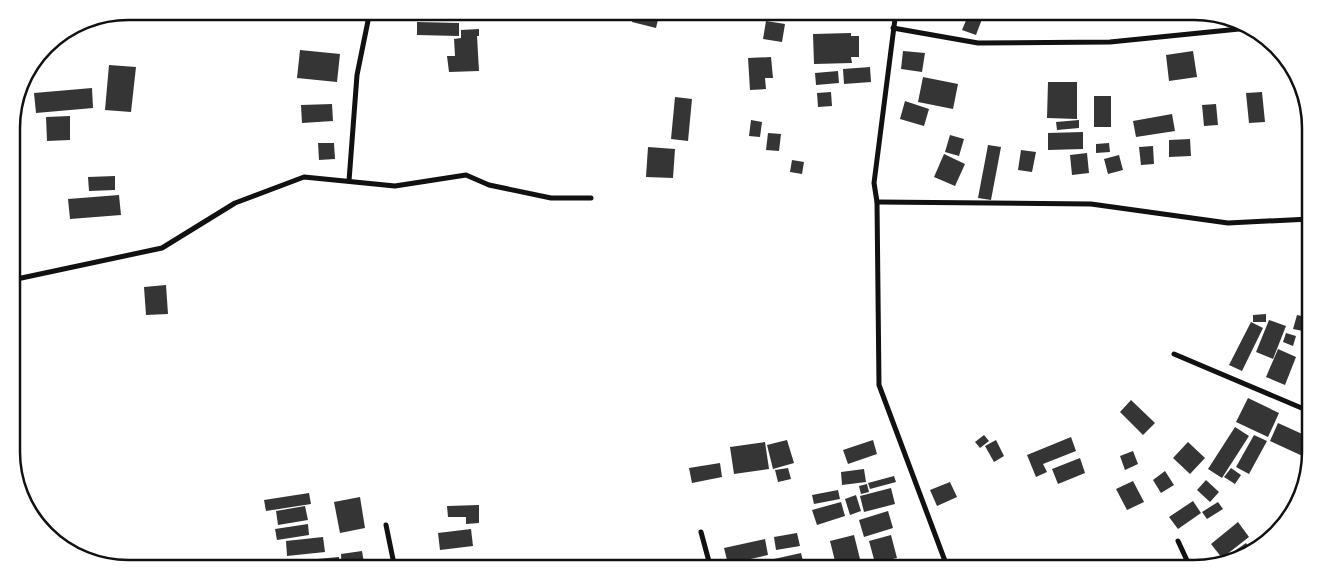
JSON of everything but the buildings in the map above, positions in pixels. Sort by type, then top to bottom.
[{"type":"street","points":[[349,181],[357,75],[368,20]]},
{"type":"street","points":[[894,20],[874,183],[877,202],[879,385],[945,560]]},
{"type":"street","points":[[893,28],[978,43],[1110,42],[1238,29]]},
{"type":"street","points":[[20,278],[162,248],[235,202],[304,177],[395,186],[466,175],[489,185],[551,198],[592,198]]},
{"type":"street","points":[[877,202],[1091,204],[1228,223],[1302,219]]},
{"type":"street","points":[[1174,354],[1302,408]]},
{"type":"street","points":[[386,525],[393,560]]},
{"type":"street","points":[[701,532],[709,560]]},
{"type":"street","points":[[1178,541],[1187,560]]}]
